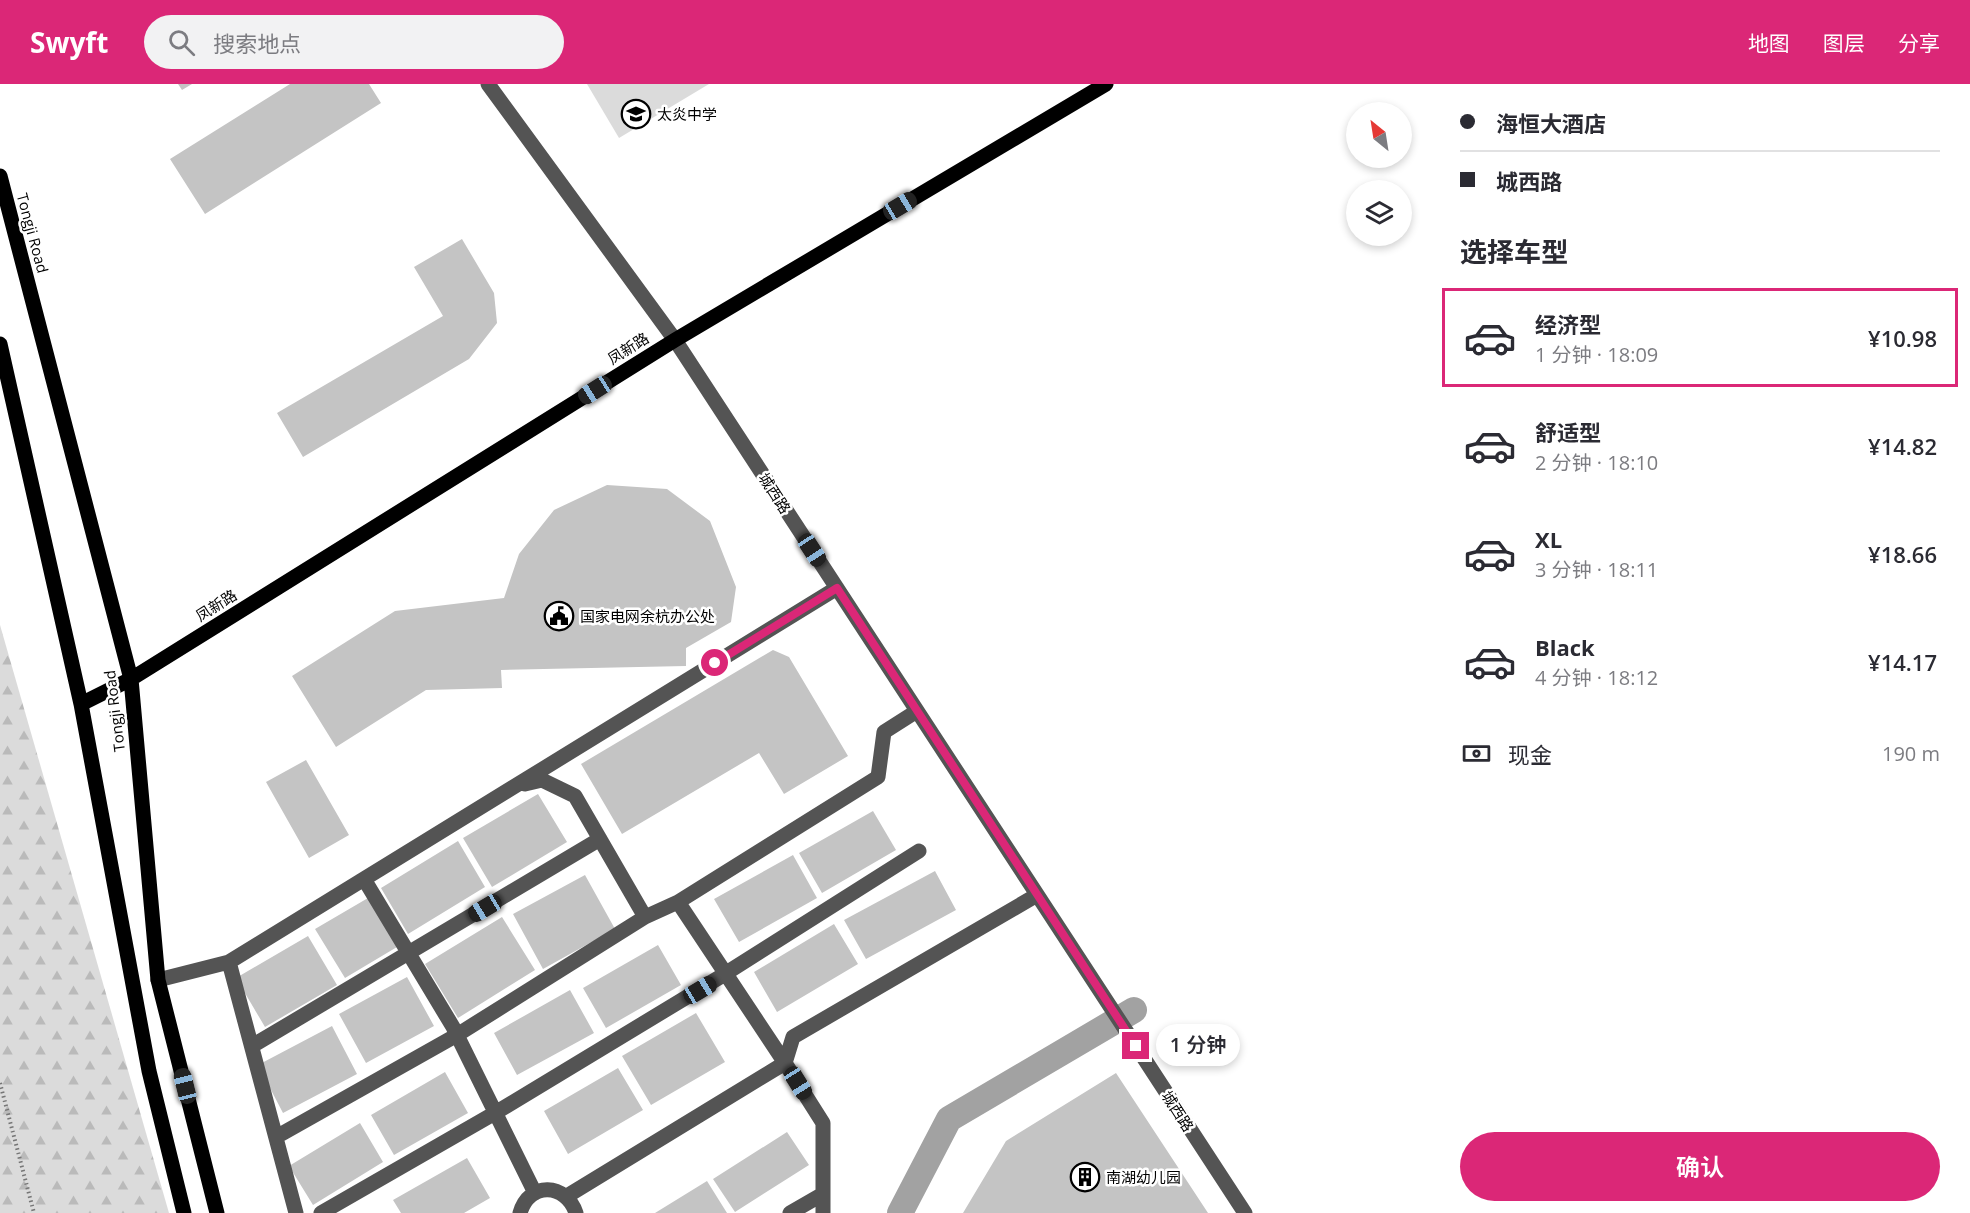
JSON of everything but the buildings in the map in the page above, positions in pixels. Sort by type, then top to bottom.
[{"type":"main road","name":"凤新路","points":[[81,704],[131,679],[675,340],[1105,84]]},
{"type":"main road","name":"Tongji Road","points":[[0,176],[131,679],[158,980],[218,1213]]},
{"type":"main road","name":"Tongji Road","points":[[0,344],[81,704],[149,1071],[184,1213]]},
{"type":"street","name":"城西路","points":[[488,84],[675,340],[1245,1213]]},
{"type":"street","points":[[158,980],[229,962],[837,588]]},
{"type":"street","points":[[276,1137],[457,1035],[645,917],[678,902],[878,777],[884,732],[917,711]]},
{"type":"street","points":[[513,787],[542,780],[575,796],[645,917]]},
{"type":"street","points":[[252,1046],[600,839]]},
{"type":"street","points":[[321,1213],[495,1113],[726,974],[919,851]]},
{"type":"street","points":[[364,879],[457,1035],[535,1193]]},
{"type":"street","points":[[567,1196],[785,1063],[793,1037],[1037,895]]},
{"type":"street","points":[[678,902],[823,1123],[823,1213]]},
{"type":"street","points":[[229,962],[296,1213]]},
{"type":"street","points":[[520,1213],[525,1202],[535,1193],[549,1189],[567,1196],[576,1213]]},
{"type":"street","points":[[790,1213],[823,1194]]},
{"type":"path","points":[[0,1083],[34,1213]]},
{"type":"green space","name":"太炎中学","points":[[587,84],[709,84],[619,138]]},
{"type":"green space","points":[[0,625],[169,1213],[0,1213]]},
{"type":"waterway","points":[[900,1213],[949,1119],[1134,1010]]},
{"type":"place","name":"太炎中学","points":[[636,114]]},
{"type":"place","name":"国家电网余杭办公处","points":[[559,616]]},
{"type":"place","name":"南湖幼儿园","points":[[1085,1177]]},
{"type":"route","points":[[715,663],[837,588],[1136,1046]]}]
